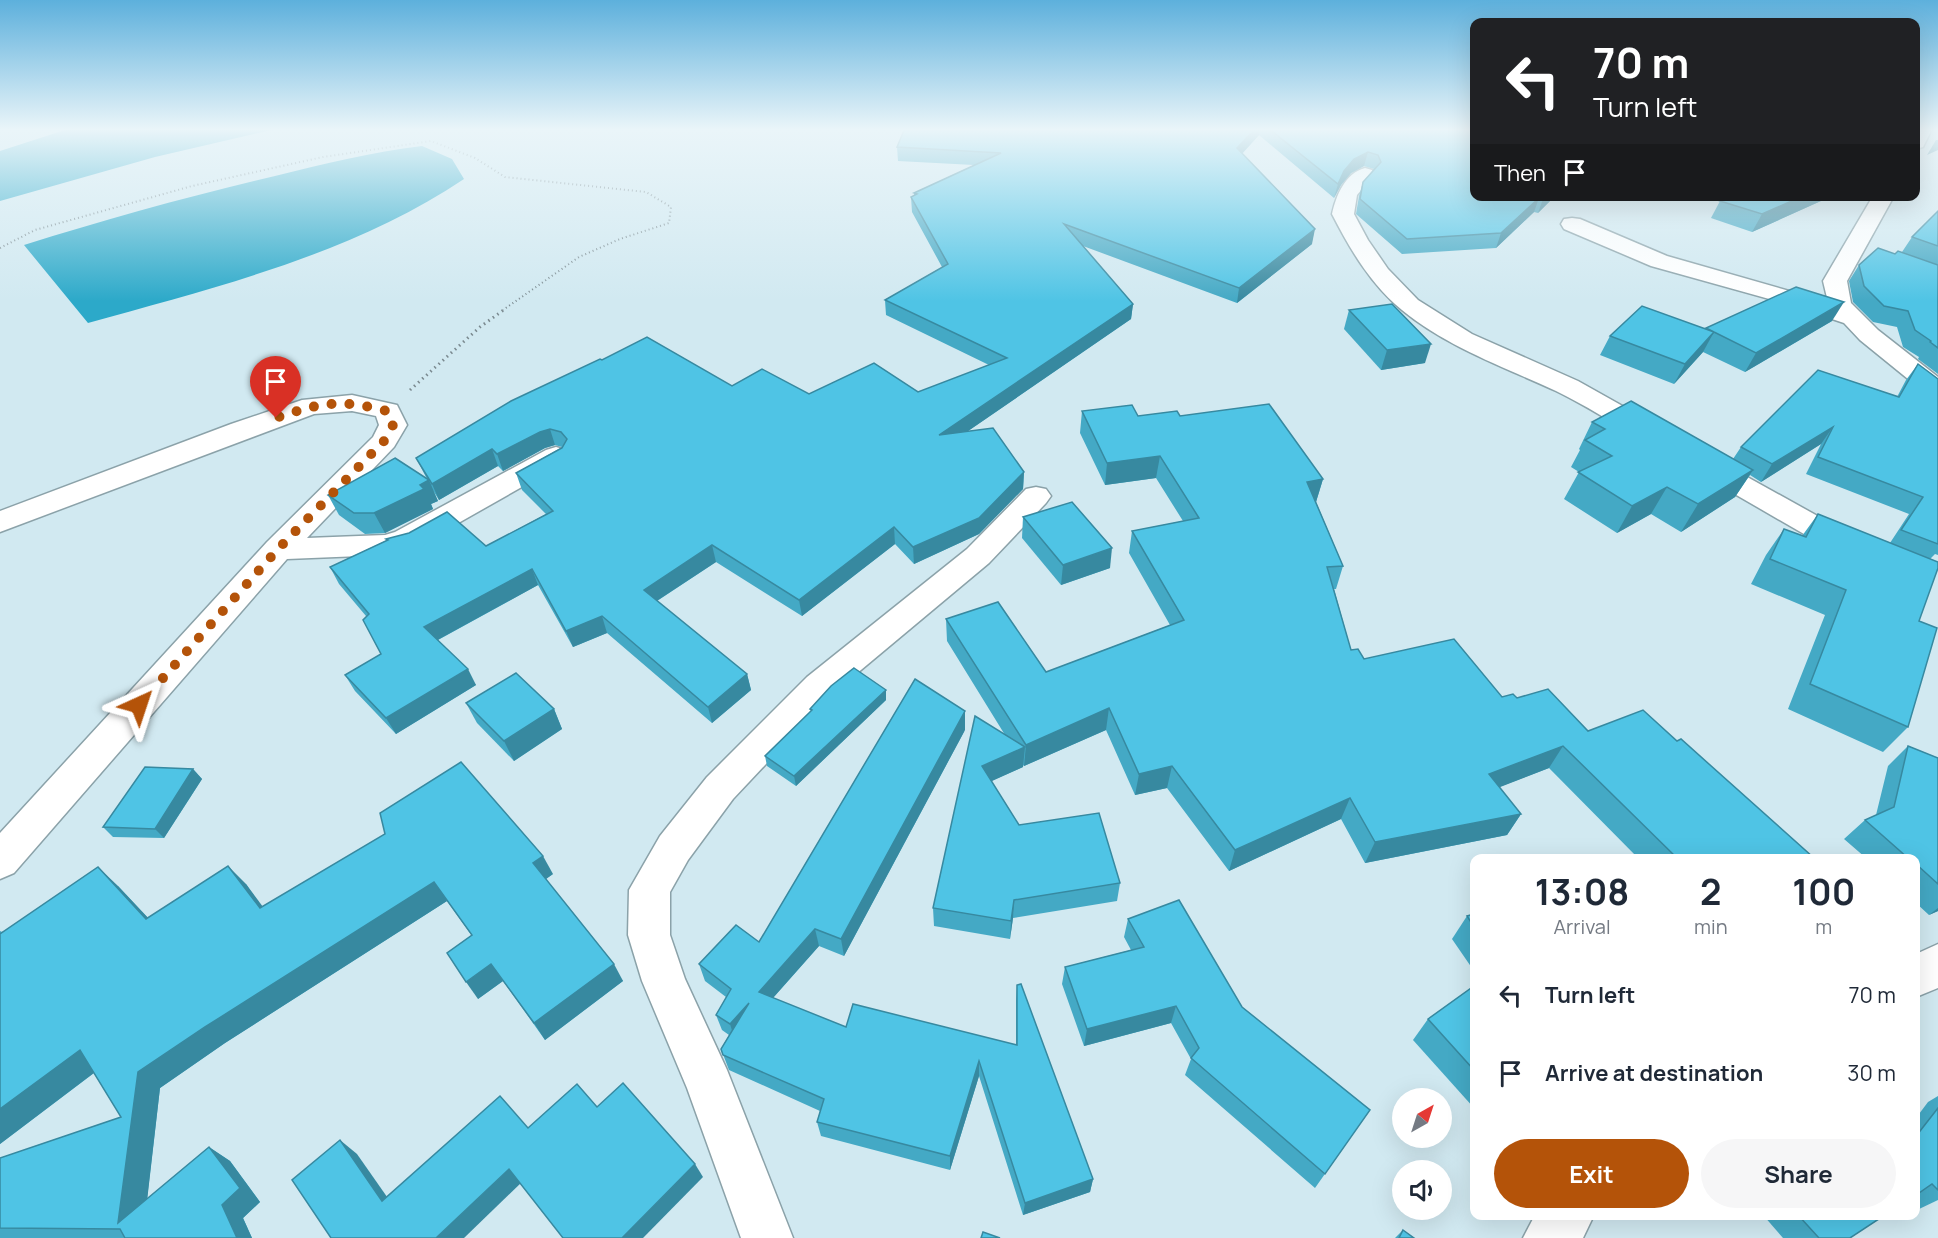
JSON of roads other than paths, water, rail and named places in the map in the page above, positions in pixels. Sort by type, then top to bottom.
[{"type":"street","points":[[1354,186],[1347,194],[1343,214],[1357,241],[1380,274],[1410,305],[1463,339],[1569,387],[1845,545],[1872,557]]},
{"type":"street","points":[[1882,201],[1866,249],[1835,281],[1840,305],[1869,335],[1938,390]]},
{"type":"street","points":[[1572,224],[1659,261],[1796,299],[1852,318]]},
{"type":"street","points":[[0,522],[241,430],[311,406],[352,403],[387,411],[393,425],[384,441],[278,549],[0,861]]},
{"type":"street","points":[[278,549],[385,545],[405,540],[556,456]]},
{"type":"street","points":[[767,1238],[710,1087],[664,981],[649,934],[649,890],[674,848],[720,788],[819,686],[978,556],[1036,496]]},
{"type":"street","points":[[1920,975],[1938,964]]},
{"type":"street","points":[[1549,1238],[1565,1220]]},
{"type":"water","points":[[0,186],[54,186],[0,201]]},
{"type":"water","points":[[236,186],[453,186],[376,228],[330,248],[234,281],[88,323],[24,245],[149,208]]}]
